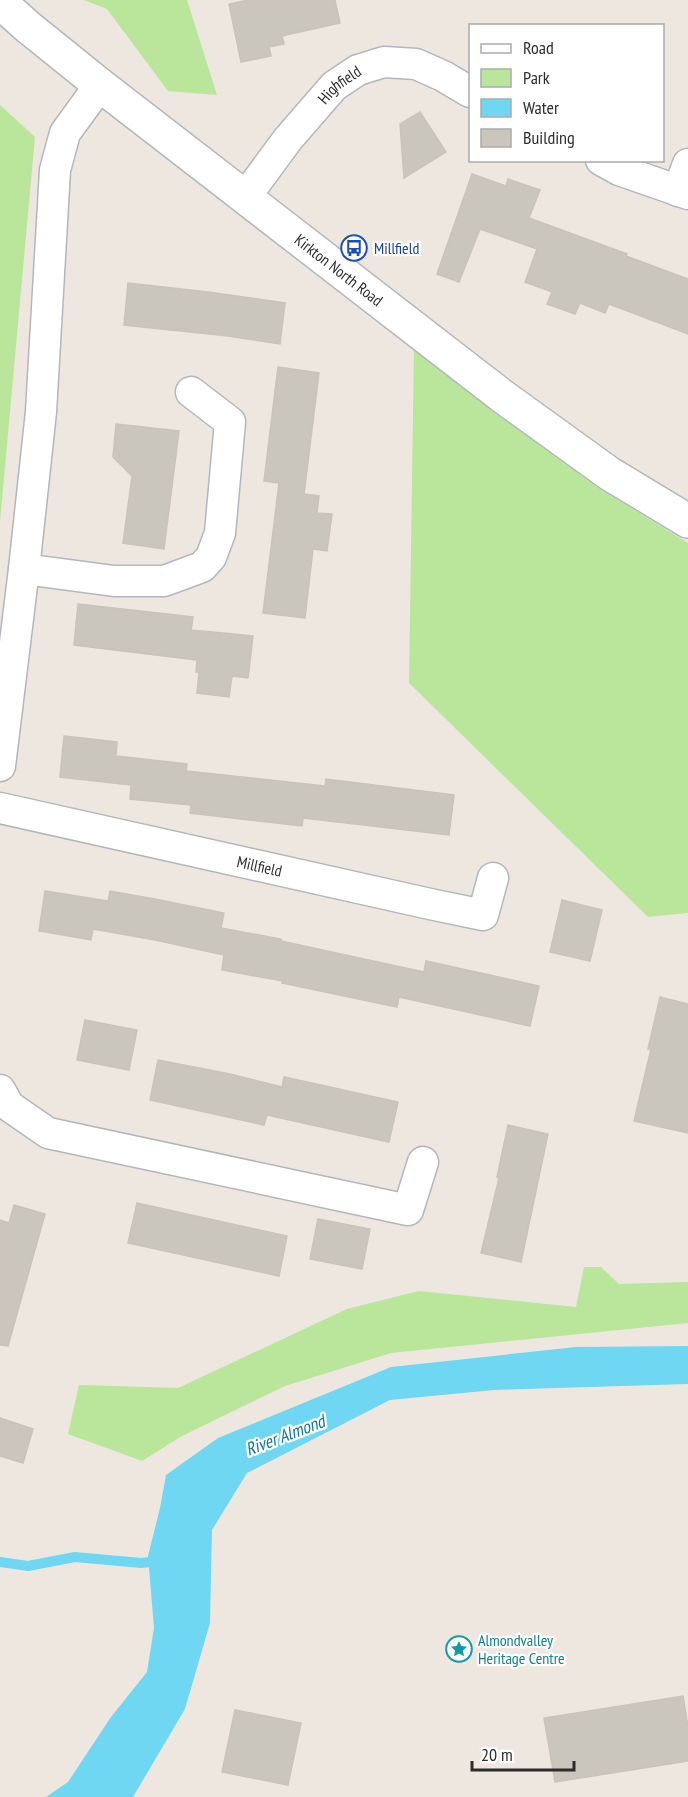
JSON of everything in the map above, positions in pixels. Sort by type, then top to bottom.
[{"type":"main road","name":"Kirkton North Road","points":[[0,2],[100,85],[502,396],[610,474],[688,521]]},
{"type":"street","name":"Highfield","points":[[246,196],[288,139],[334,86],[358,70],[384,62],[416,64],[469,91]]},
{"type":"street","points":[[0,766],[41,412],[55,170],[65,133],[100,85]]},
{"type":"street","points":[[605,162],[619,170],[685,183]]},
{"type":"street","points":[[24,569],[114,581],[164,581],[202,567],[211,557],[220,533],[230,422],[191,392]]},
{"type":"street","name":"Millfield","points":[[0,808],[483,915],[493,878]]},
{"type":"street","points":[[0,1090],[9,1107],[48,1133],[408,1210],[423,1162]]},
{"type":"green space","points":[[84,0],[187,0],[217,95],[168,91],[107,9]]},
{"type":"green space","points":[[0,105],[35,137],[0,522]]},
{"type":"green space","points":[[414,346],[596,486],[688,543],[688,913],[648,917],[409,683]]},
{"type":"green space","points":[[584,1267],[601,1267],[619,1284],[688,1282],[688,1323],[391,1353],[285,1386],[182,1436],[142,1461],[68,1434],[79,1385],[178,1388],[347,1309],[419,1291],[576,1307]]},
{"type":"water","name":"River Almond","points":[[688,1346],[688,1384],[494,1390],[390,1400],[247,1473],[212,1530],[210,1623],[185,1709],[133,1797],[46,1797],[68,1782],[111,1717],[147,1672],[154,1628],[148,1556],[166,1475],[218,1438],[391,1367],[576,1347]]},
{"type":"building","points":[[249,0],[335,0],[340,23],[282,36],[284,44],[269,47],[271,56],[241,62],[229,4]]},
{"type":"building","points":[[420,112],[446,152],[404,178],[400,124]]},
{"type":"building","points":[[472,174],[506,186],[508,179],[540,190],[529,218],[688,279],[688,334],[609,304],[605,313],[580,303],[575,314],[547,304],[552,292],[525,282],[537,249],[480,229],[459,282],[437,274]]},
{"type":"building","points":[[128,283],[285,303],[280,344],[124,325]]},
{"type":"building","points":[[278,367],[319,373],[304,494],[319,496],[317,513],[332,514],[327,551],[313,549],[305,618],[263,613],[279,483],[264,481]]},
{"type":"building","points":[[116,424],[179,431],[164,549],[123,543],[132,476],[113,457]]},
{"type":"building","points":[[78,604],[193,617],[191,630],[253,636],[248,678],[232,676],[229,697],[197,693],[199,672],[196,672],[197,660],[74,645]]},
{"type":"building","points":[[64,736],[117,742],[116,756],[187,764],[186,771],[325,786],[326,779],[454,795],[449,835],[303,818],[302,826],[190,813],[191,805],[130,799],[131,785],[60,777]]},
{"type":"building","points":[[45,891],[108,901],[110,891],[155,899],[224,913],[221,928],[281,939],[281,941],[424,972],[426,961],[539,986],[530,1026],[399,997],[397,1007],[282,983],[283,981],[222,970],[224,955],[155,940],[93,929],[91,940],[39,931]]},
{"type":"building","points":[[562,900],[602,910],[590,961],[550,952]]},
{"type":"building","points":[[660,997],[688,1004],[688,1133],[634,1121],[651,1049],[648,1049]]},
{"type":"building","points":[[85,1020],[137,1030],[129,1070],[77,1060]]},
{"type":"building","points":[[158,1060],[282,1087],[284,1077],[398,1102],[389,1142],[267,1115],[264,1125],[150,1100]]},
{"type":"building","points":[[508,1125],[548,1134],[521,1262],[481,1253],[499,1178],[497,1177]]},
{"type":"building","points":[[137,1203],[287,1236],[279,1276],[128,1243]]},
{"type":"building","points":[[14,1205],[45,1214],[8,1346],[0,1345],[0,1220],[9,1223]]},
{"type":"building","points":[[318,1219],[370,1229],[362,1269],[310,1259]]},
{"type":"building","points":[[0,1418],[33,1429],[23,1463],[0,1456]]},
{"type":"building","points":[[683,1696],[688,1727],[688,1761],[555,1782],[544,1718]]},
{"type":"building","points":[[235,1710],[301,1723],[288,1785],[222,1772]]},
{"type":"waterway","points":[[0,1562],[28,1566],[75,1557],[141,1563],[160,1561]]},
{"type":"place","name":"Millfield","points":[[354,248]]},
{"type":"place","name":"Almondvalley Heritage Centre","points":[[459,1649]]}]
